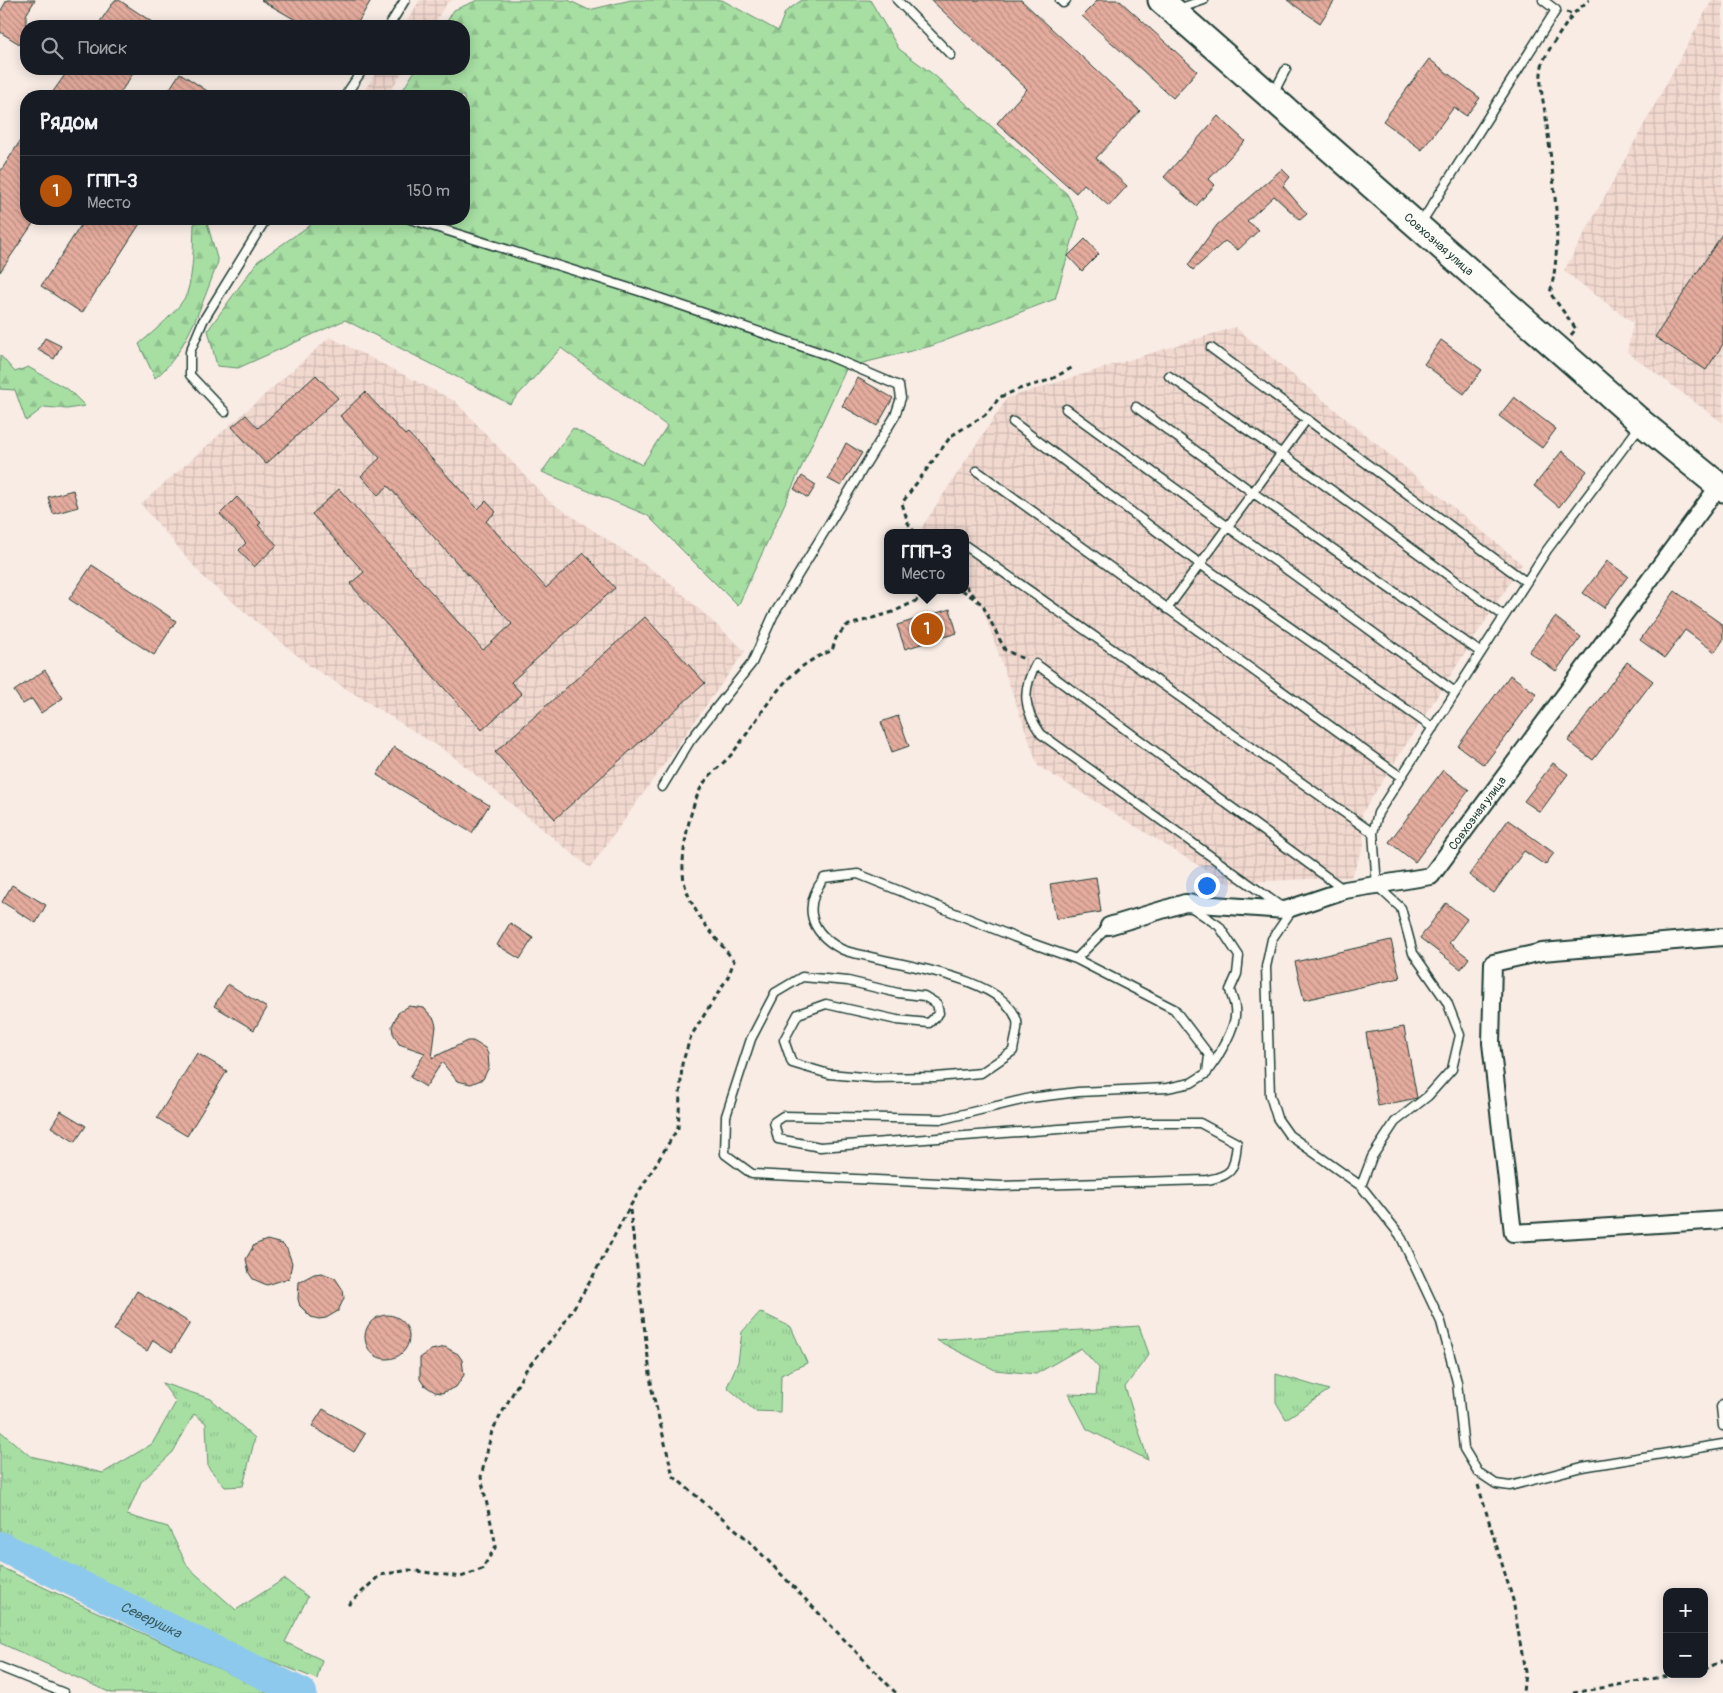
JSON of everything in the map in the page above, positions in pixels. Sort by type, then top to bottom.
[{"type":"main road","name":"Совхозная улица","points":[[1167,5],[1559,350],[1722,488]]},
{"type":"street","name":"Совхозная улица","points":[[1109,926],[1185,903],[1293,908],[1345,890],[1430,876],[1722,488]]},
{"type":"street","points":[[1723,937],[1542,952],[1493,963],[1491,1043],[1513,1233],[1723,1220]]},
{"type":"lane","points":[[393,20],[405,0]]},
{"type":"lane","points":[[897,0],[951,55]]},
{"type":"lane","points":[[1060,0],[1063,3],[1066,0]]},
{"type":"lane","points":[[1167,5],[1204,0]]},
{"type":"lane","points":[[1418,227],[1556,10],[1543,0]]},
{"type":"lane","points":[[1271,98],[1286,69]]},
{"type":"lane","points":[[349,90],[358,75]]},
{"type":"lane","points":[[225,412],[190,375],[190,352],[203,321],[262,225]]},
{"type":"lane","points":[[429,225],[645,293],[815,350],[899,386],[901,398],[895,416],[773,616],[752,663],[690,741],[662,787]]},
{"type":"lane","points":[[1211,348],[1526,582]]},
{"type":"lane","points":[[1169,376],[1282,454],[1504,616]]},
{"type":"lane","points":[[1136,407],[1252,492],[1480,652]]},
{"type":"lane","points":[[1066,409],[1456,692]]},
{"type":"lane","points":[[1167,609],[1307,419]]},
{"type":"lane","points":[[1013,422],[1200,564],[1433,728]]},
{"type":"lane","points":[[1361,1186],[1372,1157],[1395,1122],[1428,1096],[1452,1069],[1460,1035],[1447,1002],[1413,953],[1401,908],[1377,886],[1373,833],[1378,813],[1526,582],[1642,422]]},
{"type":"lane","points":[[977,471],[1401,777]]},
{"type":"lane","points":[[969,548],[1373,833]]},
{"type":"lane","points":[[1345,890],[1036,664],[1029,676],[1026,698],[1029,716],[1041,734],[1293,908],[1272,939],[1266,967],[1270,1095],[1277,1118],[1289,1135],[1361,1186],[1400,1235],[1441,1322],[1457,1382],[1464,1450],[1478,1472],[1496,1484],[1510,1486],[1582,1466],[1723,1444]]},
{"type":"lane","points":[[1185,903],[1219,926],[1239,956],[1236,974],[1230,990],[1236,1010],[1230,1031],[1217,1059],[1206,1073],[1191,1083],[1167,1088],[1078,1092],[1030,1098],[943,1119],[784,1116],[774,1122],[778,1139],[820,1147],[1138,1122],[1200,1123],[1237,1143],[1235,1165],[1225,1177],[1207,1180],[1002,1186],[752,1174],[725,1154],[726,1116],[751,1039],[775,993],[802,977],[848,981],[898,993],[924,996],[937,1004],[939,1013],[929,1023],[897,1020],[826,1004],[798,1014],[784,1040],[792,1062],[829,1074],[865,1077],[936,1077],[981,1073],[1013,1051],[1017,1022],[1007,1003],[984,988],[948,975],[843,950],[818,932],[810,908],[815,890],[824,878],[858,874],[1014,937],[1076,959],[1174,1009],[1209,1055],[1206,1073]]},
{"type":"lane","points":[[1076,959],[1109,926]]},
{"type":"lane","points":[[1723,1404],[1721,1407],[1723,1426]]},
{"type":"lane","points":[[0,1667],[64,1693]]},
{"type":"path","points":[[1559,350],[1576,329],[1550,293],[1554,276],[1556,231],[1547,125],[1540,86],[1543,64],[1573,14],[1589,0]]},
{"type":"path","points":[[1556,10],[1573,14]]},
{"type":"path","points":[[912,529],[902,504],[926,468],[951,436],[985,415],[1000,398],[1019,388],[1050,380],[1075,366]]},
{"type":"path","points":[[969,589],[982,604],[1005,650],[1036,664]]},
{"type":"path","points":[[348,1605],[380,1575],[408,1570],[461,1577],[482,1569],[496,1546],[480,1477],[492,1431],[525,1371],[560,1328],[592,1280],[629,1208],[678,1128],[682,1064],[691,1036],[728,977],[734,961],[698,916],[684,884],[686,830],[702,786],[731,755],[765,706],[794,672],[815,656],[832,652],[836,638],[846,626],[893,612],[930,594]]},
{"type":"path","points":[[968,594],[982,604]]},
{"type":"path","points":[[629,1208],[652,1390],[673,1476],[748,1540],[896,1693]]},
{"type":"path","points":[[1478,1472],[1479,1490],[1513,1600],[1525,1672],[1523,1693]]},
{"type":"path","points":[[1708,1668],[1723,1660]]},
{"type":"path","points":[[1573,1693],[1663,1677]]},
{"type":"shaded area","points":[[420,0],[453,0],[447,3],[436,20],[408,20]]},
{"type":"shaded area","points":[[1712,0],[1723,0],[1723,423],[1627,352],[1633,323],[1564,271]]},
{"type":"shaded area","points":[[374,75],[400,75],[391,90],[365,90]]},
{"type":"shaded area","points":[[1235,327],[1522,564],[1362,813],[1364,846],[1351,877],[1227,883],[1038,766],[980,601],[969,591],[969,529],[921,529],[1007,398]]},
{"type":"shaded area","points":[[330,337],[455,401],[549,501],[665,578],[745,651],[590,868],[450,754],[310,666],[205,579],[141,504]]},
{"type":"green space","points":[[478,0],[568,0],[589,10],[631,0],[722,0],[778,31],[785,12],[802,0],[870,0],[899,49],[934,75],[1067,194],[1079,218],[1055,299],[931,346],[847,367],[738,606],[647,515],[542,472],[573,428],[642,465],[667,426],[561,348],[510,404],[345,320],[238,368],[217,366],[208,330],[258,261],[310,225],[470,225],[470,90],[403,90],[412,75],[470,75],[470,20],[448,20],[454,10]]},
{"type":"green space","points":[[194,225],[208,225],[218,262],[185,341],[166,368],[155,378],[139,344],[166,320],[184,300],[191,276]]},
{"type":"green space","points":[[0,355],[15,372],[28,367],[69,390],[85,406],[67,409],[44,407],[26,421],[15,390],[0,389]]},
{"type":"green space","points":[[760,1312],[791,1327],[807,1363],[781,1375],[780,1412],[755,1411],[727,1387],[738,1362],[742,1332]]},
{"type":"green space","points":[[1139,1326],[1149,1354],[1125,1387],[1148,1460],[1087,1429],[1069,1394],[1096,1395],[1099,1368],[1081,1348],[1036,1374],[995,1370],[936,1340]]},
{"type":"green space","points":[[1276,1374],[1329,1390],[1286,1419],[1276,1402]]},
{"type":"green space","points":[[162,1383],[211,1399],[255,1438],[243,1486],[225,1487],[208,1467],[206,1423],[194,1414],[173,1452],[141,1482],[127,1515],[168,1527],[188,1567],[236,1610],[284,1579],[308,1597],[285,1642],[322,1660],[317,1679],[181,1626],[0,1538],[0,1431],[30,1456],[103,1473],[152,1444],[176,1402]]},
{"type":"green space","points":[[0,1567],[271,1693],[111,1693],[0,1643]]},
{"type":"building","points":[[7,0],[35,0],[26,15],[26,20],[20,20],[20,44],[0,32],[0,12]]},
{"type":"building","points":[[115,0],[119,0],[149,20],[101,20]]},
{"type":"building","points":[[261,0],[371,0],[359,20],[296,20]]},
{"type":"building","points":[[931,0],[1021,0],[1140,111],[1096,158],[1127,186],[1109,206],[1084,184],[1076,193],[997,123],[1027,89]]},
{"type":"building","points":[[1098,0],[1119,0],[1197,71],[1173,98],[1082,16]]},
{"type":"building","points":[[1287,0],[1335,0],[1320,23]]},
{"type":"building","points":[[1429,59],[1480,98],[1466,116],[1454,107],[1422,150],[1383,121]]},
{"type":"building","points":[[65,75],[132,75],[122,90],[54,90]]},
{"type":"building","points":[[179,75],[183,75],[206,90],[169,90]]},
{"type":"building","points":[[1218,116],[1245,141],[1209,179],[1215,185],[1196,206],[1164,177]]},
{"type":"building","points":[[20,141],[20,225],[32,225],[0,272],[0,172]]},
{"type":"building","points":[[1282,169],[1290,177],[1283,186],[1307,214],[1300,220],[1274,196],[1247,221],[1259,230],[1238,250],[1225,241],[1193,270],[1188,265],[1217,225]]},
{"type":"building","points":[[81,225],[139,225],[82,313],[41,286]]},
{"type":"building","points":[[1723,233],[1723,344],[1706,370],[1655,337]]},
{"type":"building","points":[[1085,239],[1099,254],[1082,271],[1068,256]]},
{"type":"building","points":[[45,338],[61,346],[54,359],[38,350]]},
{"type":"building","points":[[1441,340],[1482,370],[1464,394],[1424,364]]},
{"type":"building","points":[[316,375],[338,398],[266,464],[232,427],[246,415],[258,428]]},
{"type":"building","points":[[858,378],[893,398],[877,426],[842,406]]},
{"type":"building","points":[[365,392],[405,435],[408,433],[478,509],[486,501],[496,512],[486,521],[546,588],[584,553],[615,588],[511,682],[522,694],[482,730],[350,584],[364,572],[312,514],[339,489],[483,650],[512,624],[388,486],[378,495],[361,476],[380,458],[340,416]]},
{"type":"building","points":[[1514,397],[1556,429],[1542,448],[1499,416]]},
{"type":"building","points":[[846,443],[862,453],[841,486],[828,479]]},
{"type":"building","points":[[1562,451],[1587,471],[1559,507],[1534,486]]},
{"type":"building","points":[[802,476],[816,485],[808,498],[794,489]]},
{"type":"building","points":[[73,490],[78,507],[53,514],[48,497]]},
{"type":"building","points":[[237,497],[261,523],[258,525],[277,545],[254,567],[239,550],[246,543],[220,514]]},
{"type":"building","points":[[1607,561],[1628,576],[1604,608],[1583,593]]},
{"type":"building","points":[[92,565],[176,621],[154,655],[69,599]]},
{"type":"building","points":[[1675,591],[1723,625],[1723,640],[1715,652],[1685,630],[1665,658],[1640,640]]},
{"type":"building","points":[[950,609],[957,633],[905,649],[897,625]]},
{"type":"building","points":[[645,617],[705,683],[555,819],[495,752]]},
{"type":"building","points":[[1555,617],[1581,637],[1556,671],[1529,652]]},
{"type":"building","points":[[1627,662],[1653,681],[1593,760],[1568,741]]},
{"type":"building","points":[[45,670],[63,698],[41,713],[32,699],[23,704],[14,691]]},
{"type":"building","points":[[1510,675],[1537,694],[1484,765],[1458,746]]},
{"type":"building","points":[[898,716],[909,746],[892,752],[881,722]]},
{"type":"building","points":[[394,747],[489,805],[472,833],[377,775]]},
{"type":"building","points":[[1553,763],[1568,774],[1540,812],[1524,801]]},
{"type":"building","points":[[1443,770],[1469,790],[1415,862],[1389,842]]},
{"type":"building","points":[[1508,820],[1554,853],[1545,865],[1524,851],[1494,893],[1469,875]]},
{"type":"building","points":[[1096,877],[1101,912],[1056,919],[1050,884]]},
{"type":"building","points":[[12,885],[46,905],[36,923],[2,902]]},
{"type":"building","points":[[1446,903],[1467,919],[1449,943],[1469,958],[1461,969],[1420,938]]},
{"type":"building","points":[[510,923],[533,938],[520,959],[497,945]]},
{"type":"building","points":[[1391,940],[1400,978],[1304,1000],[1295,962]]},
{"type":"building","points":[[228,984],[267,1008],[254,1030],[214,1006]]},
{"type":"building","points":[[409,1006],[424,1008],[434,1019],[436,1026],[432,1058],[467,1041],[473,1041],[485,1048],[488,1054],[489,1067],[483,1079],[471,1084],[457,1081],[442,1062],[426,1087],[410,1077],[425,1053],[399,1044],[393,1033],[392,1026],[398,1013]]},
{"type":"building","points":[[1404,1027],[1417,1098],[1378,1106],[1366,1033]]},
{"type":"building","points":[[197,1053],[227,1071],[187,1136],[157,1118]]},
{"type":"building","points":[[61,1111],[86,1126],[75,1142],[51,1127]]},
{"type":"building","points":[[267,1240],[282,1244],[287,1249],[292,1263],[289,1278],[267,1285],[253,1279],[249,1273],[246,1259],[254,1245]]},
{"type":"building","points":[[322,1273],[335,1278],[343,1290],[344,1298],[338,1311],[326,1318],[319,1319],[311,1317],[300,1306],[298,1299],[299,1282],[314,1274]]},
{"type":"building","points":[[137,1291],[190,1323],[172,1352],[153,1340],[147,1351],[114,1330]]},
{"type":"building","points":[[391,1315],[403,1321],[408,1328],[408,1346],[403,1353],[396,1358],[383,1359],[375,1356],[368,1349],[365,1333],[368,1325],[375,1318]]},
{"type":"building","points":[[445,1347],[458,1354],[462,1360],[464,1375],[456,1387],[442,1393],[435,1392],[424,1385],[420,1379],[420,1358],[431,1350]]},
{"type":"building","points":[[323,1409],[365,1434],[354,1452],[312,1426]]},
{"type":"waterway","name":"Северушка","points":[[0,1546],[302,1693]]},
{"type":"place","name":"ГПП-3","points":[[927,629]]}]
